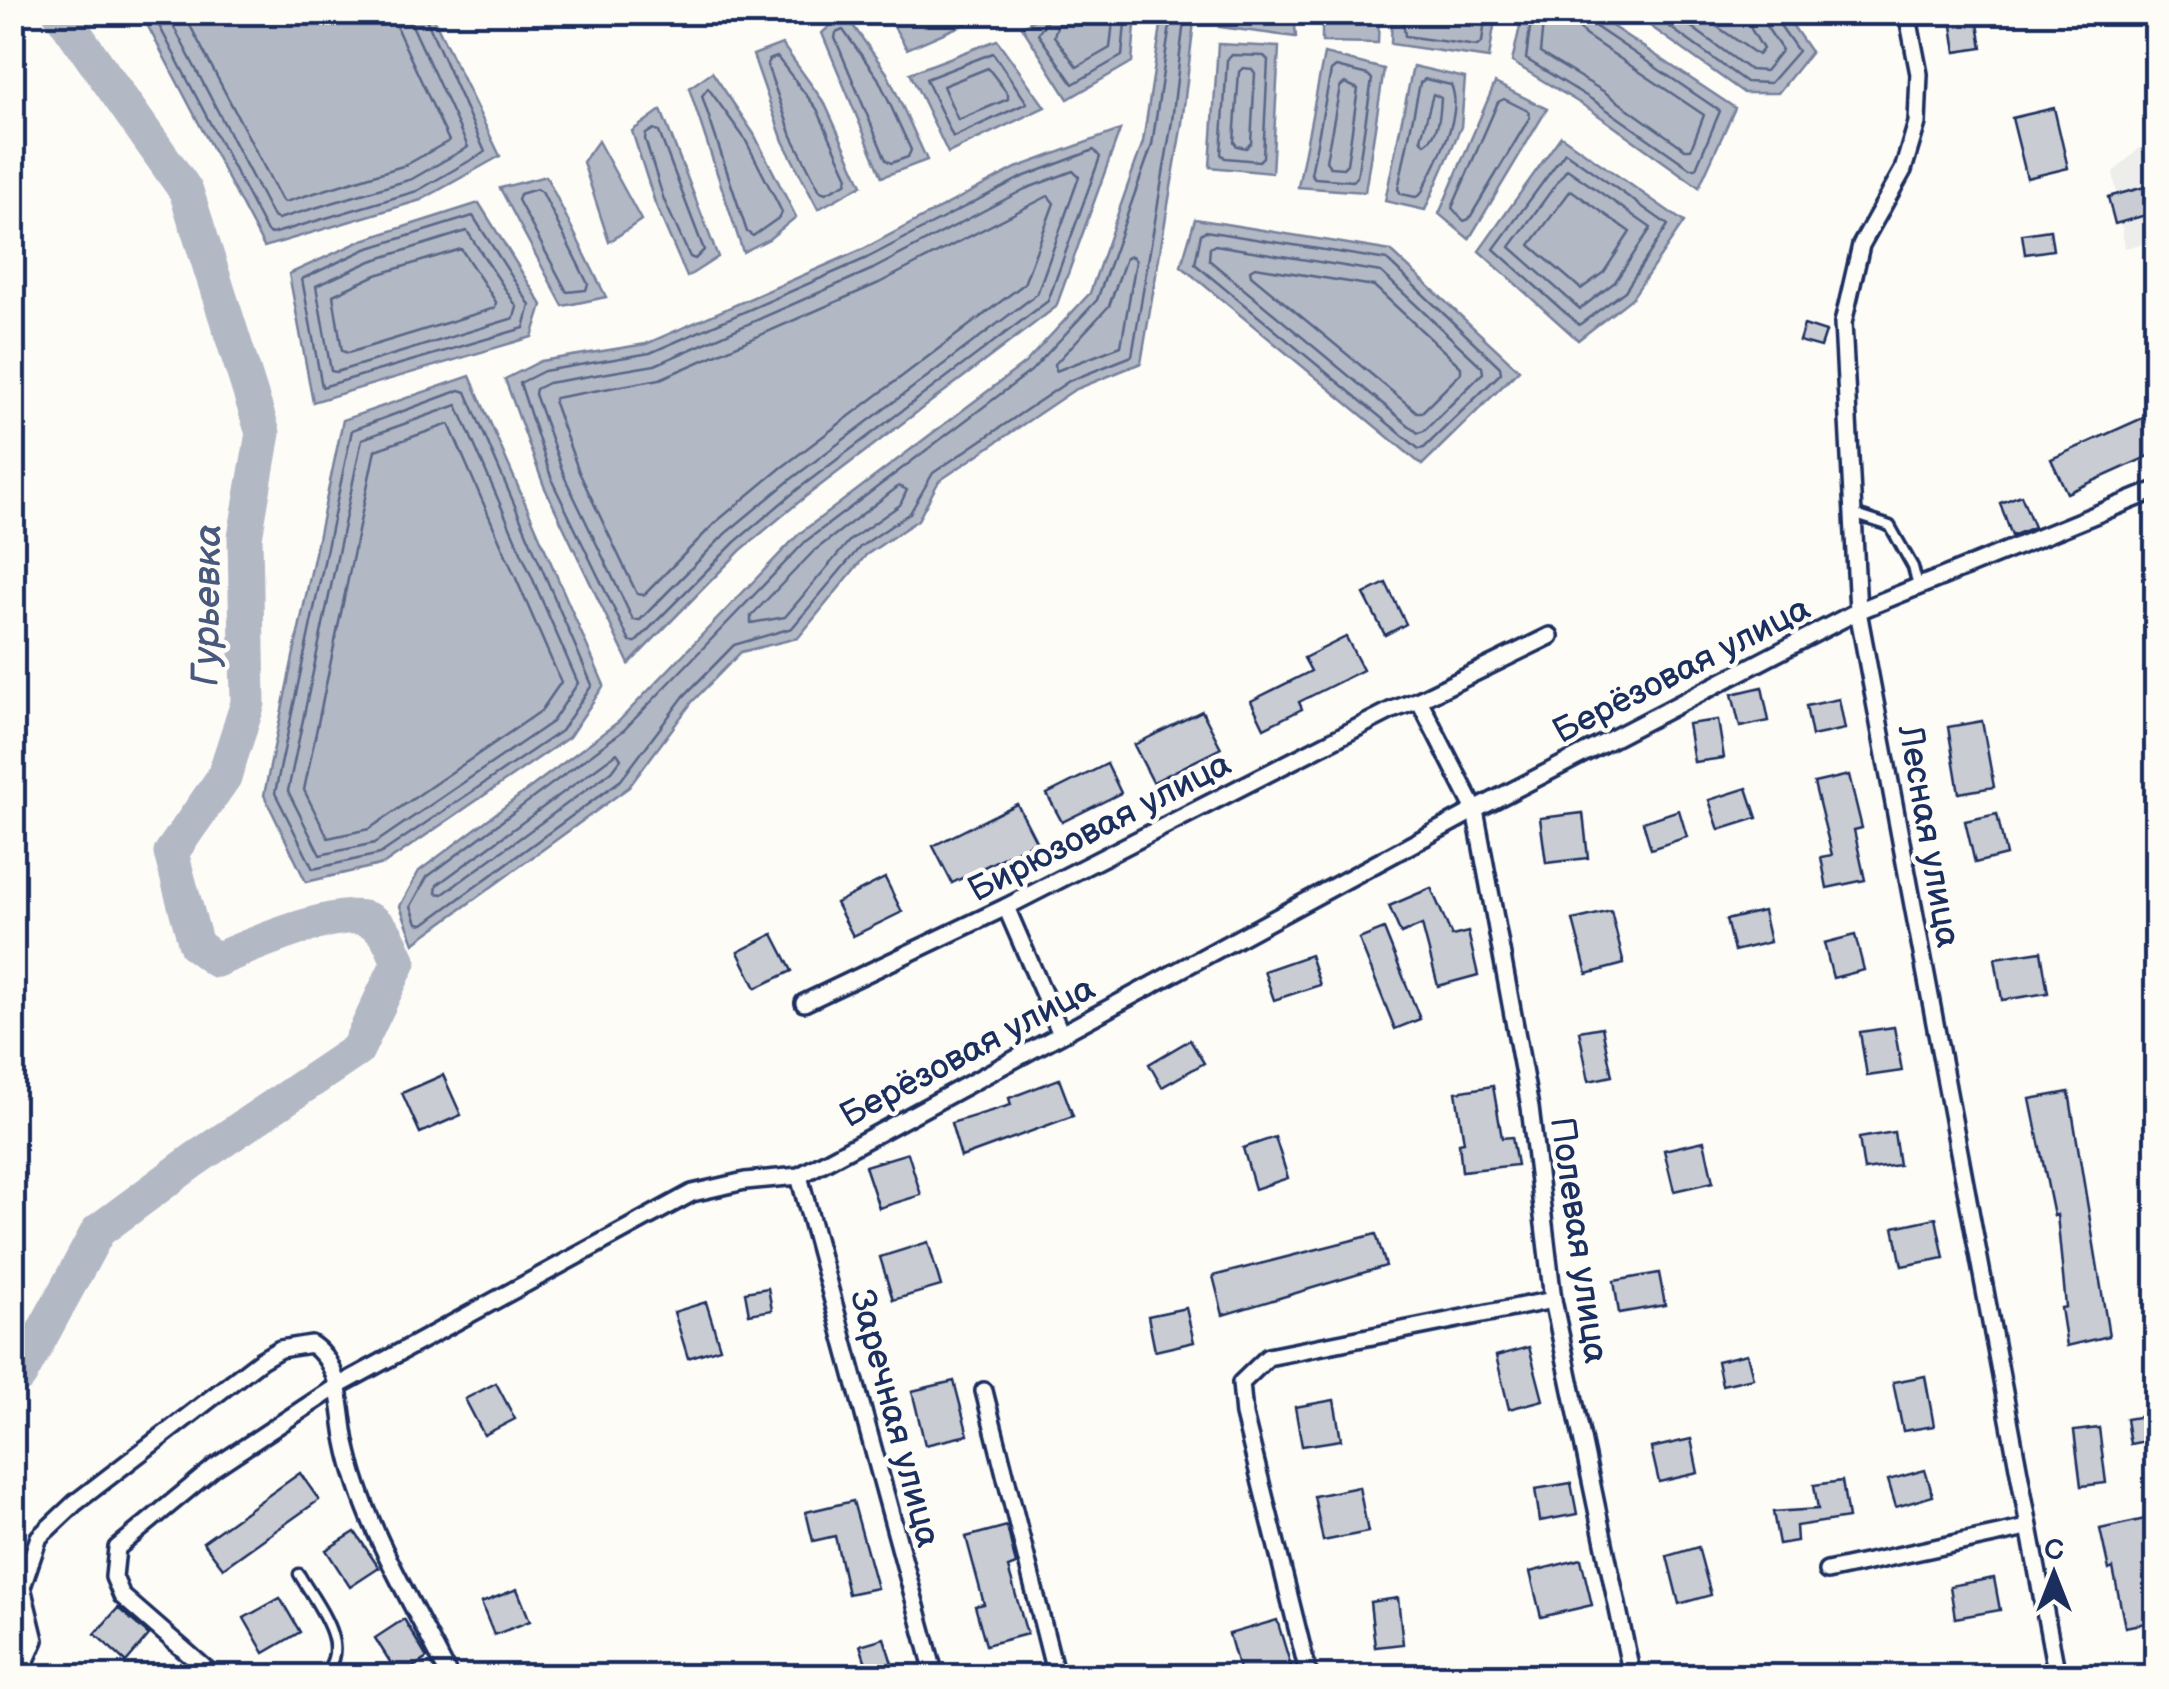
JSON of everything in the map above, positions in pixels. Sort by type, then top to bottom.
[{"type":"street","name":"Лесная улица","points":[[1907,12],[1919,74],[1917,123],[1903,170],[1861,245],[1843,323],[1858,612],[2057,1676]]},
{"type":"street","name":"Берёзовая улица","points":[[214,1676],[122,1596],[114,1577],[117,1548],[215,1467],[336,1388],[692,1194],[745,1181],[799,1176],[1475,810],[1858,612],[2156,490]]},
{"type":"street","name":"Бирюзовая улица","points":[[804,1002],[1006,908],[1392,710],[1550,636]]},
{"type":"street","points":[[1419,700],[1475,810]]},
{"type":"street","name":"Полевая улица","points":[[1475,810],[1530,1107],[1553,1300],[1632,1676]]},
{"type":"street","points":[[1006,908],[1062,1034]]},
{"type":"street","name":"Заречная улица","points":[[799,1176],[935,1676]]},
{"type":"street","points":[[1309,1676],[1244,1415],[1241,1382],[1268,1358],[1553,1300]]},
{"type":"street","points":[[22,1671],[34,1640],[22,1587],[39,1537],[75,1503],[261,1360],[280,1349],[311,1344],[332,1362],[346,1445],[362,1500],[449,1676]]},
{"type":"street","points":[[984,1391],[1056,1676]]},
{"type":"street","points":[[1827,1571],[2027,1528]]},
{"type":"lane","points":[[1853,514],[1890,526],[1913,567],[1918,587]]},
{"type":"lane","points":[[299,1574],[334,1639],[336,1656],[329,1670],[320,1676]]},
{"type":"shaded area","points":[[2156,81],[2156,266],[2147,243],[2125,248],[2113,172],[2151,138]]},
{"type":"water","points":[[141,13],[431,13],[500,156],[421,200],[264,247]]},
{"type":"water","points":[[844,13],[887,73],[927,160],[882,177],[822,33]]},
{"type":"water","points":[[886,13],[990,13],[907,49]]},
{"type":"water","points":[[1044,13],[1136,13],[1132,62],[1068,99],[1022,27]]},
{"type":"water","points":[[1163,13],[1195,13],[1182,123],[1141,363],[1074,390],[939,481],[918,520],[866,555],[798,638],[741,652],[692,702],[629,787],[414,943],[400,906],[419,871],[618,722],[799,534],[1025,363],[1090,293],[1143,142]]},
{"type":"water","points":[[1221,13],[1294,13],[1296,37],[1219,27]]},
{"type":"water","points":[[1322,13],[1379,13],[1378,43],[1322,42]]},
{"type":"water","points":[[1392,13],[1496,13],[1489,58],[1391,44]]},
{"type":"water","points":[[1523,13],[1592,13],[1735,108],[1699,187],[1591,110],[1512,62]]},
{"type":"water","points":[[1632,13],[1784,13],[1811,52],[1778,93],[1744,93]]},
{"type":"water","points":[[997,40],[1045,107],[948,153],[910,73]]},
{"type":"water","points":[[782,44],[825,104],[862,185],[818,209],[783,141],[753,55]]},
{"type":"water","points":[[1218,44],[1279,47],[1272,173],[1210,167]]},
{"type":"water","points":[[1324,54],[1384,69],[1365,192],[1298,187]]},
{"type":"water","points":[[1413,66],[1465,78],[1461,127],[1425,210],[1385,201]]},
{"type":"water","points":[[712,72],[754,134],[796,217],[769,239],[743,252],[689,88]]},
{"type":"water","points":[[1495,83],[1547,109],[1469,239],[1439,214]]},
{"type":"water","points":[[661,110],[718,257],[687,277],[655,203],[632,131]]},
{"type":"water","points":[[1120,130],[1056,307],[741,550],[629,664],[544,486],[505,379],[541,361],[646,344],[863,249],[1016,168]]},
{"type":"water","points":[[1561,136],[1684,222],[1632,298],[1578,340],[1479,251]]},
{"type":"water","points":[[598,141],[641,220],[609,242],[583,162]]},
{"type":"water","points":[[546,176],[606,297],[563,306],[500,188]]},
{"type":"water","points":[[479,203],[542,305],[532,337],[313,402],[289,274],[363,240]]},
{"type":"water","points":[[1195,219],[1391,251],[1519,370],[1422,465],[1181,266]]},
{"type":"water","points":[[470,376],[604,685],[569,737],[384,864],[306,882],[264,795],[343,420]]},
{"type":"building","points":[[1950,12],[1976,12],[1982,48],[1956,52]]},
{"type":"building","points":[[2054,108],[2068,168],[2027,178],[2012,118]]},
{"type":"building","points":[[2156,184],[2156,212],[2115,224],[2108,197]]},
{"type":"building","points":[[2050,230],[2053,250],[2025,254],[2022,234]]},
{"type":"building","points":[[1804,325],[1826,332],[1821,347],[1799,341]]},
{"type":"building","points":[[2156,412],[2156,453],[2067,493],[2051,459]]},
{"type":"building","points":[[2021,495],[2034,527],[2012,536],[2000,503]]},
{"type":"building","points":[[1386,583],[1406,624],[1385,635],[1364,594]]},
{"type":"building","points":[[1346,637],[1363,670],[1299,702],[1302,709],[1264,728],[1251,701],[1311,671],[1304,658]]},
{"type":"building","points":[[1762,687],[1769,721],[1740,727],[1732,694]]},
{"type":"building","points":[[1839,699],[1845,729],[1812,736],[1806,706]]},
{"type":"building","points":[[1202,711],[1221,748],[1153,782],[1134,745]]},
{"type":"building","points":[[1718,720],[1724,758],[1694,762],[1688,724]]},
{"type":"building","points":[[1982,721],[1994,787],[1959,793],[1948,727]]},
{"type":"building","points":[[1107,764],[1121,793],[1062,822],[1047,794]]},
{"type":"building","points":[[1849,775],[1862,828],[1854,830],[1865,880],[1827,888],[1821,857],[1832,855],[1814,783]]},
{"type":"building","points":[[1747,788],[1757,818],[1719,830],[1709,800]]},
{"type":"building","points":[[1017,804],[1036,841],[952,883],[933,846]]},
{"type":"building","points":[[1679,810],[1687,837],[1651,849],[1643,822]]},
{"type":"building","points":[[1583,813],[1588,858],[1546,863],[1540,818]]},
{"type":"building","points":[[1997,814],[2006,855],[1975,863],[1965,821]]},
{"type":"building","points":[[885,878],[902,912],[853,936],[836,903]]},
{"type":"building","points":[[1431,888],[1452,936],[1468,932],[1478,975],[1438,986],[1422,925],[1401,934],[1389,906]]},
{"type":"building","points":[[1611,911],[1624,964],[1587,974],[1573,920]]},
{"type":"building","points":[[1763,911],[1770,942],[1734,951],[1726,920]]},
{"type":"building","points":[[1384,929],[1420,1019],[1395,1029],[1359,939]]},
{"type":"building","points":[[773,934],[792,971],[756,988],[738,952]]},
{"type":"building","points":[[1855,935],[1864,970],[1833,978],[1824,943]]},
{"type":"building","points":[[2041,951],[2048,993],[2002,1000],[1995,958]]},
{"type":"building","points":[[1310,955],[1320,985],[1274,1000],[1264,971]]},
{"type":"building","points":[[1602,1027],[1612,1076],[1589,1081],[1579,1031]]},
{"type":"building","points":[[1894,1027],[1902,1071],[1867,1076],[1860,1032]]},
{"type":"building","points":[[1190,1040],[1204,1063],[1162,1087],[1149,1064]]},
{"type":"building","points":[[443,1075],[461,1115],[420,1133],[402,1093]]},
{"type":"building","points":[[1059,1079],[1073,1116],[961,1157],[951,1123],[1011,1105],[1009,1098]]},
{"type":"building","points":[[1493,1086],[1502,1138],[1512,1137],[1517,1165],[1462,1171],[1459,1143],[1464,1142],[1456,1092]]},
{"type":"building","points":[[2069,1092],[2109,1336],[2067,1346],[2061,1308],[2066,1307],[2057,1215],[2054,1216],[2030,1099]]},
{"type":"building","points":[[1894,1132],[1899,1165],[1864,1170],[1859,1138]]},
{"type":"building","points":[[1275,1137],[1288,1178],[1255,1189],[1243,1148]]},
{"type":"building","points":[[1704,1141],[1713,1182],[1674,1191],[1664,1150]]},
{"type":"building","points":[[908,1153],[921,1195],[879,1208],[865,1166]]},
{"type":"building","points":[[1936,1218],[1944,1258],[1902,1266],[1894,1227]]},
{"type":"building","points":[[1376,1234],[1386,1266],[1223,1315],[1213,1276]]},
{"type":"building","points":[[928,1242],[941,1286],[893,1300],[880,1257]]},
{"type":"building","points":[[1659,1273],[1665,1305],[1619,1313],[1614,1281]]},
{"type":"building","points":[[768,1288],[772,1310],[749,1314],[745,1292]]},
{"type":"building","points":[[706,1302],[720,1348],[688,1358],[674,1312]]},
{"type":"building","points":[[1186,1308],[1194,1342],[1155,1351],[1148,1316]]},
{"type":"building","points":[[1529,1347],[1543,1400],[1509,1409],[1496,1356]]},
{"type":"building","points":[[1747,1354],[1753,1378],[1722,1385],[1717,1361]]},
{"type":"building","points":[[1925,1376],[1934,1426],[1903,1431],[1893,1382]]},
{"type":"building","points":[[954,1381],[968,1435],[925,1445],[912,1391]]},
{"type":"building","points":[[496,1383],[515,1419],[484,1435],[465,1399]]},
{"type":"building","points":[[1334,1400],[1341,1440],[1302,1446],[1295,1407]]},
{"type":"building","points":[[2156,1414],[2156,1439],[2130,1444],[2126,1419]]},
{"type":"building","points":[[2099,1428],[2106,1483],[2081,1486],[2074,1431]]},
{"type":"building","points":[[1691,1439],[1698,1473],[1659,1482],[1651,1448]]},
{"type":"building","points":[[1925,1470],[1933,1496],[1896,1507],[1888,1480]]},
{"type":"building","points":[[300,1473],[319,1500],[223,1568],[203,1542]]},
{"type":"building","points":[[1842,1481],[1848,1518],[1796,1526],[1797,1541],[1779,1544],[1773,1512],[1818,1509],[1814,1485]]},
{"type":"building","points":[[1571,1483],[1577,1514],[1540,1521],[1535,1489]]},
{"type":"building","points":[[1359,1487],[1368,1532],[1323,1541],[1314,1496]]},
{"type":"building","points":[[853,1501],[877,1588],[848,1594],[835,1536],[813,1541],[806,1512]]},
{"type":"building","points":[[2145,1519],[2156,1573],[2156,1621],[2125,1627],[2100,1529]]},
{"type":"building","points":[[1007,1526],[1016,1565],[1008,1568],[1027,1634],[986,1645],[975,1606],[984,1604],[966,1537]]},
{"type":"building","points":[[355,1532],[379,1568],[350,1587],[326,1550]]},
{"type":"building","points":[[1698,1547],[1711,1595],[1679,1604],[1667,1556]]},
{"type":"building","points":[[1581,1559],[1592,1605],[1541,1617],[1530,1572]]},
{"type":"building","points":[[1994,1578],[2000,1610],[1955,1618],[1950,1586]]},
{"type":"building","points":[[517,1589],[530,1621],[494,1635],[481,1603]]},
{"type":"building","points":[[280,1598],[300,1632],[264,1653],[244,1618]]},
{"type":"building","points":[[1398,1598],[1403,1644],[1375,1647],[1370,1602]]},
{"type":"building","points":[[118,1608],[149,1635],[126,1662],[95,1634]]},
{"type":"building","points":[[404,1619],[427,1658],[399,1676],[375,1638]]},
{"type":"building","points":[[1277,1620],[1294,1676],[1241,1676],[1229,1634]]},
{"type":"building","points":[[884,1638],[896,1676],[870,1676],[860,1645]]},
{"type":"waterway","name":"Гурьевка","points":[[12,1377],[20,1375],[98,1231],[194,1160],[357,1050],[399,962],[379,926],[353,917],[292,930],[216,960],[196,945],[171,853],[224,777],[248,703],[245,537],[263,433],[186,191],[60,12]]}]
